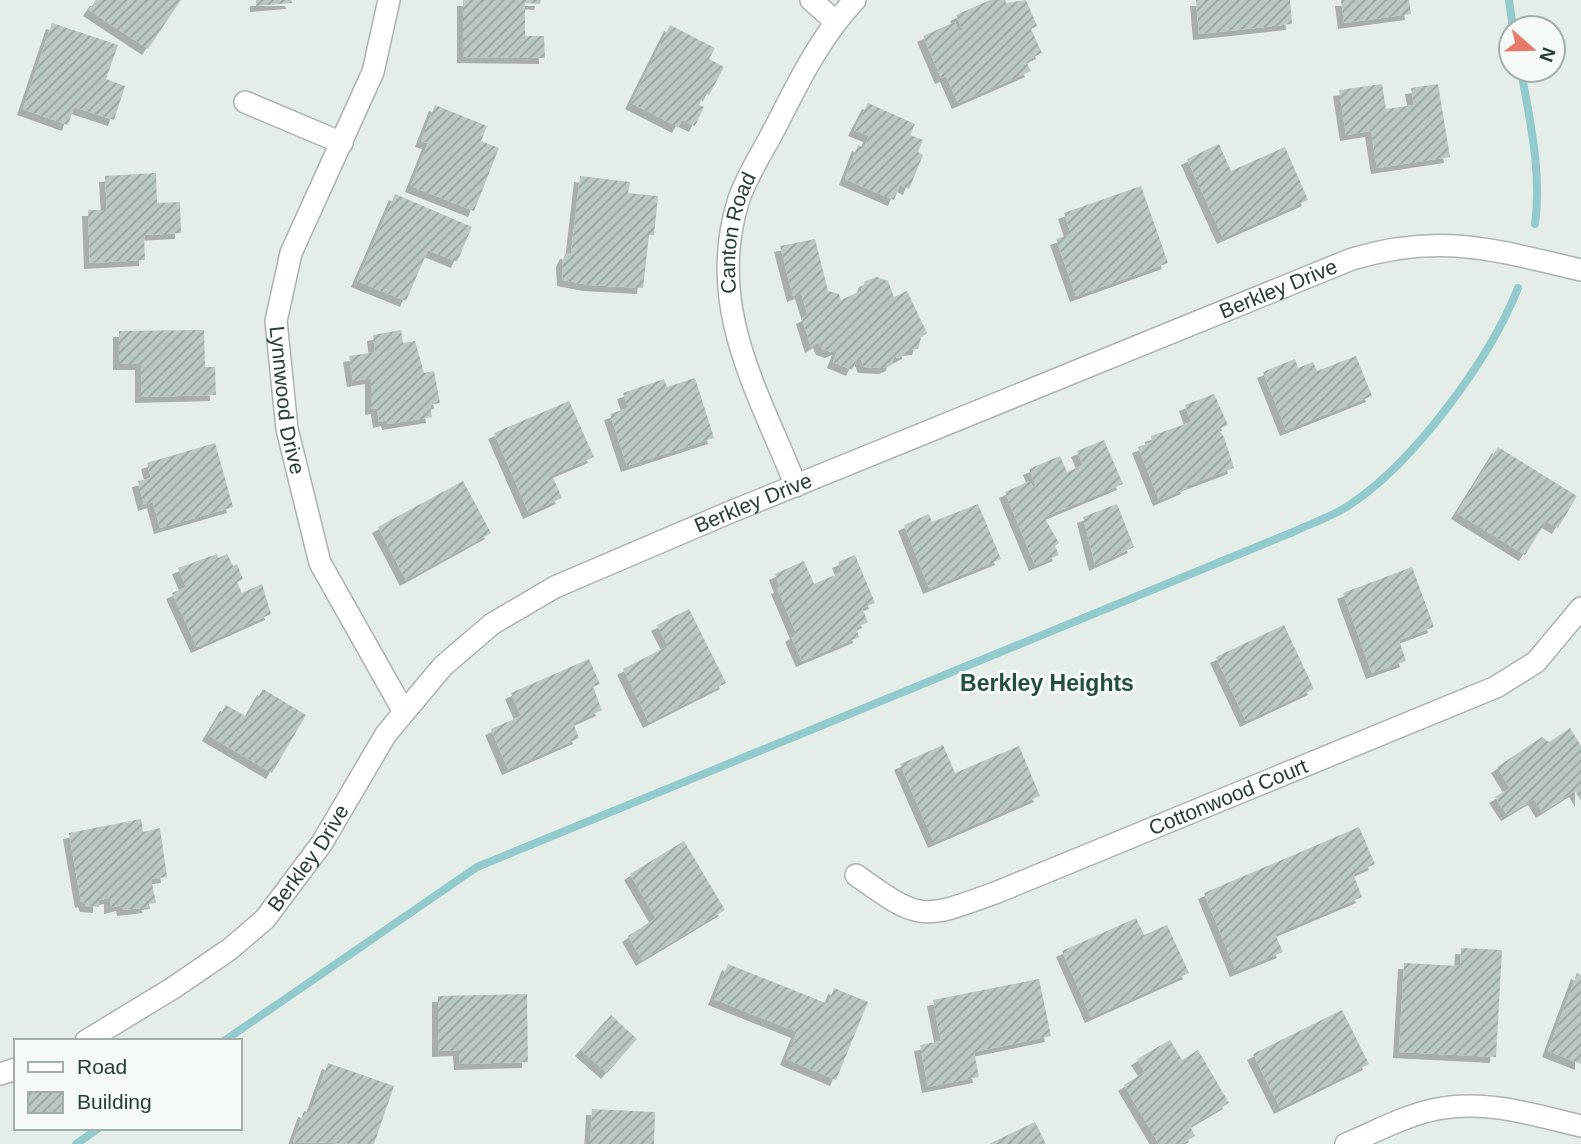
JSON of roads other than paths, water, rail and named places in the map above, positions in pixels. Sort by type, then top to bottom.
[{"type":"street","name":"Lynnwood Drive","points":[[389,0],[373,72],[291,253],[276,321],[286,416],[320,563],[404,712]]},
{"type":"street","points":[[811,0],[835,21]]},
{"type":"street","name":"Canton Road","points":[[796,486],[736,337],[728,299],[727,266],[739,199],[806,68],[835,21],[855,0]]},
{"type":"street","points":[[245,102],[342,143]]},
{"type":"street","name":"Berkley Drive","points":[[90,1039],[112,1028],[230,949],[265,919],[322,843],[386,734],[443,666],[492,624],[548,590],[1324,269],[1383,250],[1429,243],[1489,248],[1581,270]]},
{"type":"street","name":"Cottonwood Court","points":[[856,875],[901,908],[926,913],[953,909],[1496,687],[1536,662],[1581,608]]},
{"type":"street","points":[[1346,1144],[1437,1109],[1477,1106],[1510,1110],[1581,1126]]},
{"type":"waterway","points":[[1509,0],[1511,14]]},
{"type":"waterway","points":[[1523,84],[1536,166],[1535,224]]},
{"type":"waterway","points":[[227,1039],[477,867],[1293,532],[1344,508],[1400,462],[1448,407],[1489,346],[1518,288]]},
{"type":"waterway","points":[[76,1144],[96,1130]]},
{"type":"district","name":"Berkley Heights","points":[[1047,683]]}]
